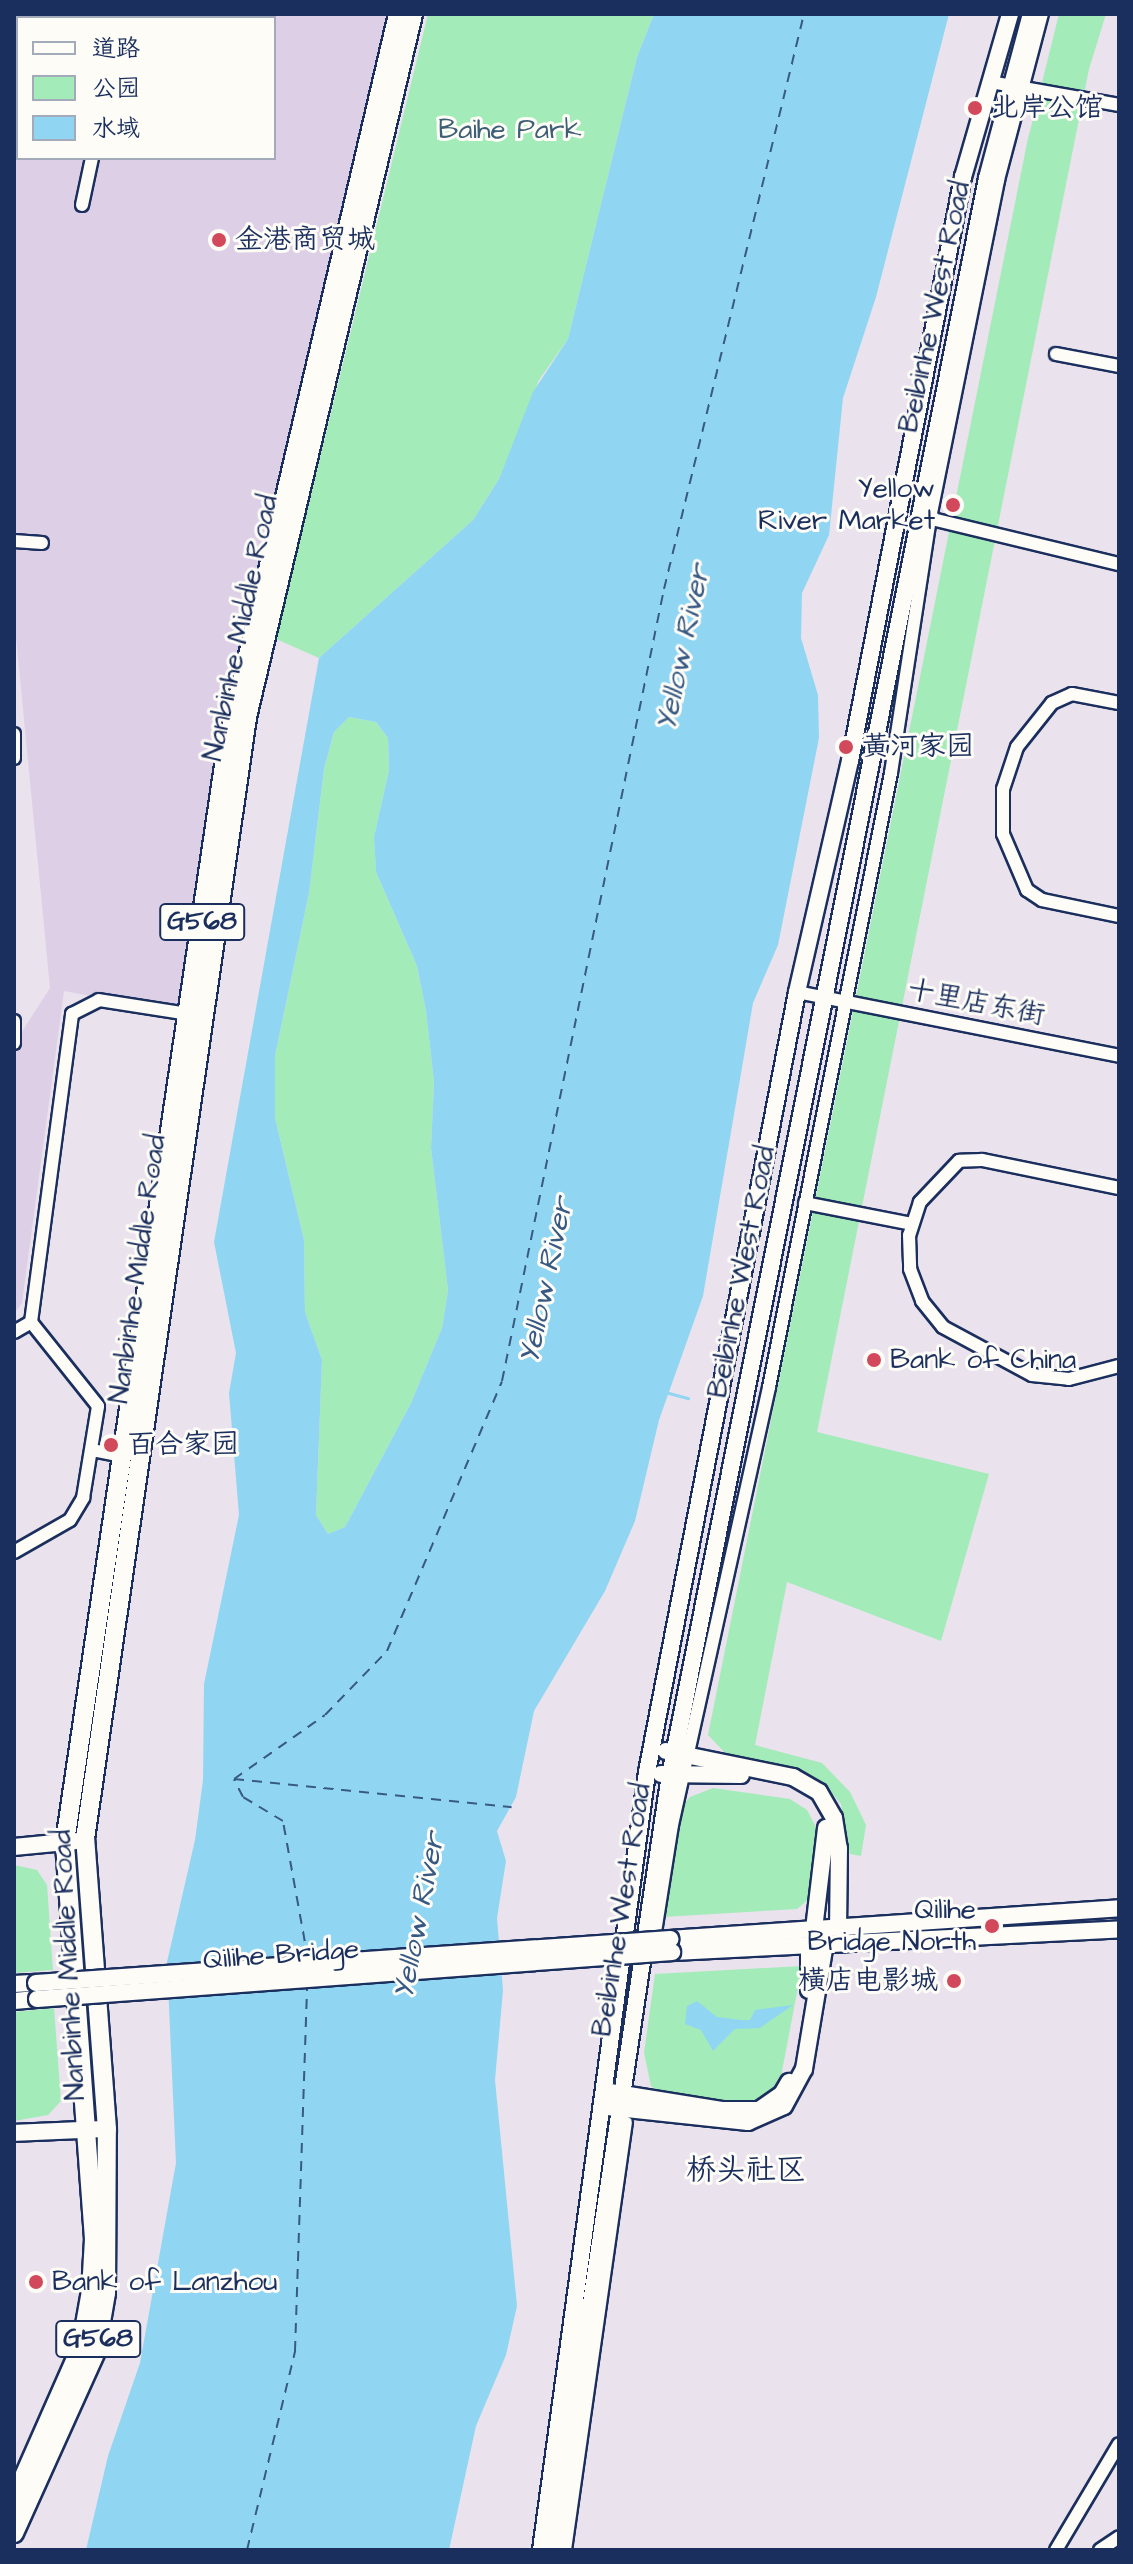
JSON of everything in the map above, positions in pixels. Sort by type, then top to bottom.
[{"type":"highway","name":"Nanbinhe Middle Road","points":[[14,2499],[81,2347],[94,2239],[65,1842],[232,715],[398,14]]},
{"type":"highway","name":"Nanbinhe Middle Road","points":[[14,2533],[96,2351],[109,2239],[107,2129],[85,1839],[247,717],[413,14]]},
{"type":"main road","name":"Beibinhe West Road","points":[[541,2550],[599,2098],[647,1772],[797,992],[850,761],[963,177],[1010,14]]},
{"type":"main road","name":"Beibinhe West Road","points":[[554,2550],[679,1764],[823,996],[924,517],[987,178],[1018,87],[1031,14]]},
{"type":"main road","points":[[1004,34],[1018,87]]},
{"type":"main road","points":[[599,2098],[748,2122],[784,2106],[804,2069],[829,1836],[819,1805],[794,1784],[679,1764],[652,1749]]},
{"type":"main road","points":[[647,1772],[679,1764],[793,1777],[819,1792],[834,1818],[839,1848],[838,1926]]},
{"type":"main road","points":[[14,1847],[85,1839]]},
{"type":"main road","points":[[816,1940],[838,1926],[1119,1908]]},
{"type":"main road","points":[[816,1940],[1119,1929]]},
{"type":"main road","name":"Qilihe Bridge","points":[[37,1991],[671,1946],[816,1940]]},
{"type":"main road","points":[[14,1984],[37,1991]]},
{"type":"main road","points":[[14,2001],[37,1991]]},
{"type":"main road","points":[[14,2133],[107,2129]]},
{"type":"street","points":[[1018,87],[1042,14]]},
{"type":"street","points":[[990,82],[1119,105]]},
{"type":"street","points":[[82,205],[92,160]]},
{"type":"street","points":[[1056,354],[1119,366]]},
{"type":"street","points":[[679,1764],[805,1203],[891,773],[924,517],[1119,564]]},
{"type":"street","points":[[14,541],[42,543]]},
{"type":"street","points":[[1119,703],[1072,694],[1052,703],[1017,747],[1003,789],[1003,834],[1027,890],[1042,900],[1119,916]]},
{"type":"street","points":[[14,734],[14,758]]},
{"type":"street","name":"十里店东街","points":[[797,992],[1119,1056]]},
{"type":"street","points":[[14,1552],[70,1520],[83,1498],[98,1406],[31,1322],[72,1014],[99,1000],[188,1014]]},
{"type":"street","points":[[14,1021],[14,1043]]},
{"type":"street","points":[[1119,1188],[970,1158],[940,1175],[912,1224],[910,1269],[922,1301],[943,1327],[1032,1375],[1069,1379],[1119,1366]]},
{"type":"street","points":[[805,1203],[912,1224]]},
{"type":"street","points":[[14,1332],[31,1322]]},
{"type":"street","points":[[92,1450],[123,1456]]},
{"type":"street","points":[[565,2550],[623,2101]]},
{"type":"street","points":[[1056,2550],[1119,2444]]},
{"type":"street","points":[[1100,2550],[1119,2537]]},
{"type":"shaded area","points":[[14,14],[398,14],[188,1014],[64,991],[22,1303],[14,1314],[14,1044],[50,988],[14,616]]},
{"type":"green space","name":"Baihe Park","points":[[428,14],[654,14],[637,57],[568,339],[539,380],[499,479],[473,520],[319,658],[276,639]]},
{"type":"green space","points":[[1059,14],[1106,14],[1089,69],[817,1432],[989,1474],[941,1641],[787,1582],[755,1745],[822,1763],[850,1792],[866,1825],[861,1856],[850,1854],[841,1804],[827,1787],[777,1766],[730,1758],[708,1735],[1027,143]]},
{"type":"green space","points":[[349,717],[376,722],[388,738],[389,770],[374,837],[376,872],[417,966],[426,1011],[434,1082],[431,1148],[448,1290],[442,1328],[411,1403],[345,1527],[328,1534],[316,1515],[322,1360],[305,1312],[304,1240],[275,1118],[275,1056],[309,893],[324,769],[334,732]]},
{"type":"green space","points":[[713,1788],[790,1799],[807,1810],[819,1833],[810,1898],[797,1909],[663,1917],[679,1810],[690,1797]]},
{"type":"green space","points":[[14,1865],[37,1870],[47,1885],[53,1970],[14,1973]]},
{"type":"green space","points":[[802,1966],[779,2087],[753,2105],[734,2105],[662,2093],[651,2086],[644,2053],[655,1974]]},
{"type":"green space","points":[[54,2008],[61,2101],[48,2115],[14,2121],[14,2012]]},
{"type":"water","name":"Yellow River","points":[[654,14],[949,14],[876,297],[843,398],[829,535],[802,593],[801,638],[818,695],[819,738],[778,945],[753,1003],[703,1296],[659,1420],[635,1521],[605,1591],[534,1711],[516,1797],[497,1831],[506,1861],[497,1918],[503,1990],[495,2080],[517,2306],[506,2355],[476,2426],[449,2550],[86,2550],[108,2456],[140,2363],[176,2163],[167,1962],[195,1840],[203,1780],[204,1684],[239,1515],[229,1393],[236,1353],[214,1242],[319,658],[473,520],[499,479],[533,392],[568,339],[637,57]],"holes":[[[349,717],[376,722],[388,738],[389,770],[374,837],[376,872],[417,966],[426,1011],[434,1082],[431,1148],[448,1290],[442,1328],[411,1403],[345,1527],[328,1534],[316,1515],[322,1360],[305,1312],[304,1240],[275,1118],[275,1056],[309,893],[324,769],[334,732]]]},
{"type":"water","points":[[697,2001],[717,2017],[741,2020],[750,2020],[755,2010],[793,2005],[760,2028],[735,2029],[713,2051],[701,2030],[685,2024],[687,2006]]},
{"type":"waterway","points":[[665,1392],[688,1398]]},
{"type":"ferry route","points":[[234,1779],[325,1715],[387,1651],[502,1381],[664,589],[804,14]]},
{"type":"ferry route","points":[[308,1959],[283,1821],[243,1797],[234,1779],[512,1807]]},
{"type":"ferry route","points":[[247,2550],[295,2351],[307,1985]]},
{"type":"place","name":"北岸公馆","points":[[975,108]]},
{"type":"place","name":"金港商贸城","points":[[219,240]]},
{"type":"place","name":"Yellow River Market","points":[[953,505]]},
{"type":"place","name":"黄河家园","points":[[846,747]]},
{"type":"place","name":"Bank of China","points":[[874,1360]]},
{"type":"place","name":"百合家园","points":[[111,1445]]},
{"type":"place","name":"Qilihe Bridge North","points":[[992,1926]]},
{"type":"place","name":"横店电影城","points":[[954,1981]]},
{"type":"place","name":"Bank of Lanzhou","points":[[36,2282]]},
{"type":"district","name":"桥头社区","points":[[746,2170]]}]
